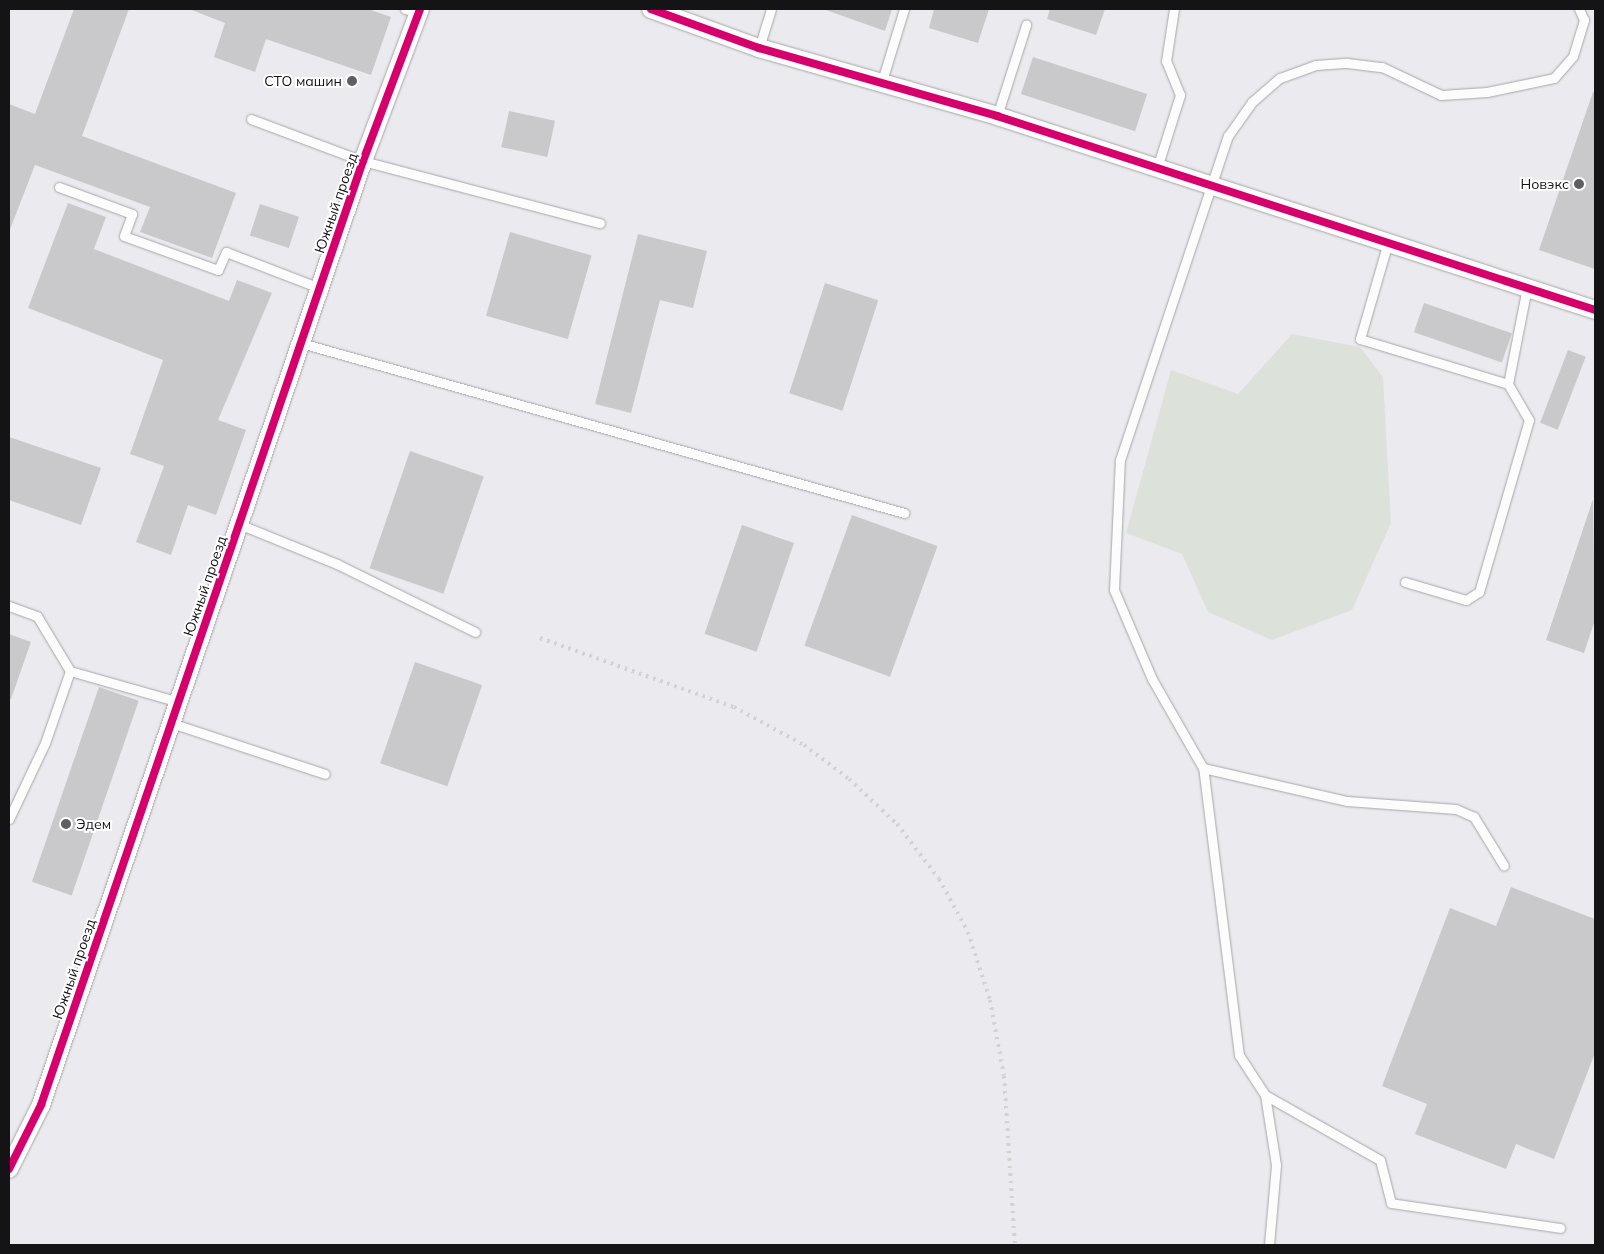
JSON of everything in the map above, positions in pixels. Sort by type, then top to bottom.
[{"type":"street","points":[[651,9],[759,48],[882,81],[997,116],[1212,184],[1595,310]]},
{"type":"street","name":"Южный проезд","points":[[9,1169],[41,1105],[415,10]]},
{"type":"lane","points":[[759,48],[772,9]]},
{"type":"lane","points":[[882,81],[904,9]]},
{"type":"lane","points":[[1157,168],[1180,95],[1166,61],[1174,9]]},
{"type":"lane","points":[[1269,1245],[1276,1165],[1265,1095],[1239,1055],[1203,768],[1152,679],[1114,590],[1114,521],[1120,460],[1228,136],[1252,102],[1280,78],[1316,65],[1347,63],[1382,67],[1441,95],[1487,92],[1554,78],[1573,56],[1584,20],[1579,9]]},
{"type":"lane","points":[[997,116],[1026,25]]},
{"type":"lane","points":[[251,119],[364,161],[600,223]]},
{"type":"lane","points":[[59,187],[132,214],[124,236],[218,270],[226,252],[320,288]]},
{"type":"lane","points":[[1388,242],[1360,339],[1508,384]]},
{"type":"lane","points":[[1405,582],[1466,600],[1479,592],[1529,420],[1508,384],[1527,287]]},
{"type":"lane","points":[[301,343],[904,513]]},
{"type":"lane","points":[[239,524],[337,564],[475,632]]},
{"type":"lane","points":[[9,606],[37,616],[70,671],[178,702]]},
{"type":"lane","points":[[9,819],[45,743],[70,671]]},
{"type":"lane","points":[[171,723],[325,774]]},
{"type":"lane","points":[[1203,768],[1347,801],[1456,809],[1474,818],[1504,866]]},
{"type":"lane","points":[[1265,1095],[1380,1160],[1391,1203],[1560,1228]]},
{"type":"shaded area","points":[[1292,334],[1360,347],[1383,377],[1391,523],[1352,610],[1272,640],[1208,612],[1182,554],[1126,533],[1171,370],[1238,394]]},
{"type":"building","points":[[74,9],[129,9],[82,136],[236,193],[212,258],[140,232],[150,207],[35,165],[9,232],[9,104],[35,114]]},
{"type":"building","points":[[189,9],[368,9],[391,17],[371,75],[266,39],[255,72],[214,57],[225,23]]},
{"type":"building","points":[[823,9],[892,9],[885,31]]},
{"type":"building","points":[[934,9],[989,9],[978,43],[929,28]]},
{"type":"building","points":[[1050,9],[1105,9],[1096,35],[1047,19]]},
{"type":"building","points":[[1033,57],[1147,94],[1135,131],[1021,94]]},
{"type":"building","name":"Новэкс","points":[[1593,92],[1595,93],[1595,269],[1539,250]]},
{"type":"building","points":[[509,111],[555,121],[547,157],[501,147]]},
{"type":"building","points":[[68,203],[106,217],[94,249],[229,301],[237,280],[272,293],[218,420],[246,430],[216,515],[188,505],[171,555],[136,542],[164,466],[130,454],[163,360],[28,308]]},
{"type":"building","points":[[260,204],[299,217],[289,248],[250,235]]},
{"type":"building","points":[[510,232],[592,255],[568,339],[486,316]]},
{"type":"building","points":[[638,234],[707,251],[693,308],[660,300],[631,413],[595,404]]},
{"type":"building","points":[[825,283],[878,300],[842,411],[789,393]]},
{"type":"building","points":[[1424,303],[1512,333],[1502,363],[1414,332]]},
{"type":"building","points":[[1568,350],[1586,357],[1558,430],[1540,423]]},
{"type":"building","points":[[9,437],[101,468],[81,525],[9,500]]},
{"type":"building","points":[[410,451],[484,476],[443,594],[370,568]]},
{"type":"building","points":[[1593,499],[1595,620],[1584,653],[1546,640]]},
{"type":"building","points":[[852,515],[938,546],[890,677],[804,646]]},
{"type":"building","points":[[742,525],[794,543],[757,652],[705,634]]},
{"type":"building","points":[[9,634],[31,642],[11,699],[9,699]]},
{"type":"building","points":[[415,662],[482,685],[447,786],[380,763]]},
{"type":"building","points":[[99,687],[139,701],[72,895],[32,882]]},
{"type":"building","points":[[1511,887],[1595,919],[1595,1053],[1554,1159],[1516,1144],[1506,1169],[1415,1134],[1427,1104],[1382,1086],[1450,908],[1496,926]]},
{"type":"railway","points":[[540,638],[734,707],[804,745],[849,779],[897,824],[939,879],[968,932],[990,1000],[1004,1076],[1015,1245]]},
{"type":"cycle path","points":[[9,1169],[41,1105],[363,161],[420,9]]},
{"type":"cycle path","points":[[651,9],[759,48],[997,116],[1595,310]]},
{"type":"place","name":"СТО машин","points":[[352,81]]},
{"type":"place","name":"Новэкс","points":[[1579,184]]},
{"type":"place","name":"Эдем","points":[[66,824]]}]
